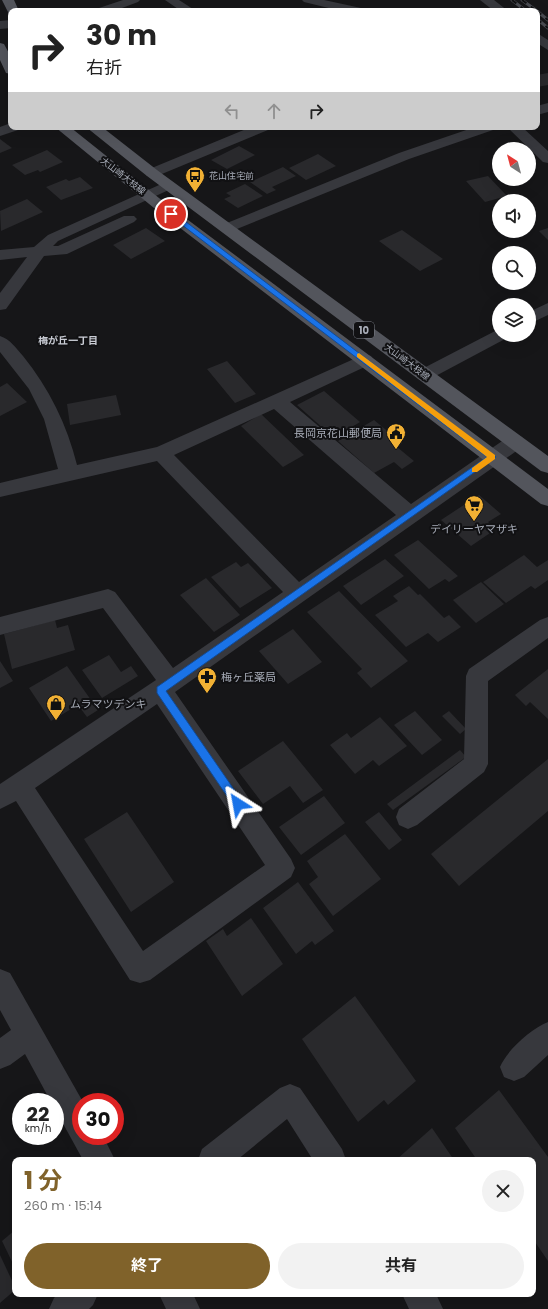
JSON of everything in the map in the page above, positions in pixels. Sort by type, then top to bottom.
[{"type":"main road","points":[[0,47],[8,64]]},
{"type":"main road","name":"大山崎大枝線","points":[[66,130],[153,200],[548,499]]},
{"type":"main road","name":"大山崎大枝線","points":[[97,130],[152,173],[424,375],[515,442],[546,462]]},
{"type":"street","points":[[111,8],[134,0]]},
{"type":"street","points":[[171,0],[185,8]]},
{"type":"street","points":[[308,0],[344,8]]},
{"type":"street","points":[[486,0],[498,8]]},
{"type":"street","points":[[540,39],[548,46]]},
{"type":"street","points":[[152,173],[256,130]]},
{"type":"street","points":[[227,228],[404,156],[479,130]]},
{"type":"street","points":[[517,130],[548,159]]},
{"type":"street","points":[[0,255],[39,251],[61,251],[174,189]]},
{"type":"street","points":[[0,305],[39,251]]},
{"type":"street","points":[[536,315],[548,308]]},
{"type":"street","points":[[424,375],[492,339]]},
{"type":"street","points":[[0,342],[27,372],[50,409],[62,440],[69,474]]},
{"type":"street","points":[[0,490],[161,453],[365,360]]},
{"type":"street","points":[[277,401],[410,515]]},
{"type":"street","points":[[0,626],[108,598],[165,686],[282,868],[140,970],[10,791],[165,686],[515,442]]},
{"type":"street","points":[[161,453],[298,594]]},
{"type":"street","points":[[408,817],[476,764],[477,676],[548,626]]},
{"type":"street","points":[[0,983],[72,1111]]},
{"type":"street","points":[[0,1055],[29,1034]]},
{"type":"street","points":[[514,1067],[548,1036]]},
{"type":"street","points":[[217,1157],[290,1098],[329,1157]]},
{"type":"street","points":[[91,1145],[98,1157]]},
{"type":"street","points":[[65,1309],[79,1297]]},
{"type":"street","points":[[177,1297],[184,1309]]},
{"type":"street","points":[[420,1297],[427,1309]]},
{"type":"building","points":[[548,73],[548,85],[540,86],[540,74]]},
{"type":"building","points":[[0,139],[12,148],[0,153]]},
{"type":"building","points":[[239,146],[255,155],[227,169],[211,160]]},
{"type":"building","points":[[47,150],[63,162],[40,172],[38,170],[25,175],[12,165]]},
{"type":"building","points":[[318,154],[336,166],[306,180],[289,168]]},
{"type":"building","points":[[283,167],[296,176],[272,187],[276,190],[267,194],[250,182]]},
{"type":"building","points":[[488,176],[492,180],[492,186],[498,186],[505,194],[492,194],[492,200],[485,202],[466,181]]},
{"type":"building","points":[[80,177],[93,188],[61,200],[46,187],[66,179],[69,181]]},
{"type":"building","points":[[245,184],[263,196],[238,208],[224,199],[231,196],[226,193]]},
{"type":"building","points":[[27,199],[43,212],[1,231],[0,211]]},
{"type":"building","points":[[146,228],[165,241],[131,259],[113,245]]},
{"type":"building","points":[[548,228],[548,240],[539,231]]},
{"type":"building","points":[[402,230],[443,259],[420,271],[379,241]]},
{"type":"building","points":[[227,361],[256,394],[235,403],[207,369]]},
{"type":"building","points":[[7,383],[27,402],[0,416],[0,387]]},
{"type":"building","points":[[324,391],[360,422],[334,438],[297,405]]},
{"type":"building","points":[[116,395],[121,415],[70,425],[67,404]]},
{"type":"building","points":[[261,414],[304,455],[283,467],[241,426]]},
{"type":"building","points":[[374,420],[402,443],[397,447],[414,461],[402,469],[394,462],[374,473],[338,441]]},
{"type":"building","points":[[479,495],[501,514],[488,522],[496,529],[471,546],[441,520]]},
{"type":"building","points":[[418,540],[458,576],[449,582],[445,579],[429,589],[394,555]]},
{"type":"building","points":[[524,555],[537,567],[548,560],[548,580],[535,589],[531,586],[506,603],[483,582]]},
{"type":"building","points":[[385,559],[404,576],[361,605],[343,586]]},
{"type":"building","points":[[236,562],[241,567],[248,563],[272,588],[240,608],[211,577]]},
{"type":"building","points":[[206,578],[240,615],[214,632],[180,595]]},
{"type":"building","points":[[481,582],[504,604],[476,623],[453,600]]},
{"type":"building","points":[[409,586],[418,595],[420,594],[444,618],[449,615],[461,627],[438,642],[428,633],[406,647],[375,615],[398,601],[393,596]]},
{"type":"building","points":[[339,591],[408,661],[371,688],[357,673],[362,669],[307,612]]},
{"type":"building","points":[[55,620],[57,628],[68,625],[75,650],[12,669],[4,634]]},
{"type":"building","points":[[293,629],[322,662],[288,684],[259,651]]},
{"type":"building","points":[[109,655],[121,672],[131,666],[138,676],[102,698],[82,670]]},
{"type":"building","points":[[0,661],[13,681],[0,688]]},
{"type":"building","points":[[67,666],[98,710],[87,717],[78,705],[51,721],[29,688]]},
{"type":"building","points":[[548,669],[548,719],[530,702],[526,706],[515,695]]},
{"type":"building","points":[[415,711],[442,740],[422,755],[394,725]]},
{"type":"building","points":[[449,711],[466,729],[460,734],[442,716]]},
{"type":"building","points":[[380,717],[407,746],[379,766],[373,760],[355,774],[330,745],[347,733],[351,738]]},
{"type":"building","points":[[283,741],[323,790],[303,803],[290,786],[263,804],[238,771]]},
{"type":"building","points":[[460,750],[466,757],[393,810],[387,804]]},
{"type":"building","points":[[548,759],[548,811],[459,886],[431,854]]},
{"type":"building","points":[[324,796],[345,823],[301,855],[279,827]]},
{"type":"building","points":[[127,812],[174,882],[131,912],[84,839]]},
{"type":"building","points":[[379,812],[402,840],[389,850],[365,822]]},
{"type":"building","points":[[345,834],[381,879],[333,916],[309,884],[318,877],[307,861]]},
{"type":"building","points":[[298,882],[334,931],[315,945],[312,941],[296,954],[263,908]]},
{"type":"building","points":[[251,918],[283,964],[242,996],[206,941],[223,929],[227,936]]},
{"type":"building","points":[[355,996],[416,1081],[388,1105],[384,1100],[358,1122],[302,1039]]},
{"type":"building","points":[[499,1090],[548,1157],[548,1261],[536,1243],[536,1157],[475,1157],[455,1128]]},
{"type":"building","points":[[432,1128],[452,1157],[399,1157]]},
{"type":"building","points":[[12,1233],[12,1262],[2,1241]]},
{"type":"building","points":[[0,1255],[12,1281],[12,1293],[0,1303]]},
{"type":"railway","points":[[512,0],[522,8]]},
{"type":"railway","points":[[522,0],[533,8]]},
{"type":"railway","points":[[540,13],[548,20]]},
{"type":"railway","points":[[540,21],[548,28]]},
{"type":"slow traffic","points":[[359,355],[492,457],[475,470]]},
{"type":"place","name":"花山住宅前","points":[[195,193]]},
{"type":"place","name":"長岡京花山郵便局","points":[[396,450]]},
{"type":"place","name":"デイリーヤマザキ","points":[[474,522]]},
{"type":"place","name":"梅ヶ丘薬局","points":[[207,694]]},
{"type":"place","name":"ムラマツデンキ","points":[[56,721]]},
{"type":"district","name":"梅が丘一丁目","points":[[68,340]]},
{"type":"route","points":[[171,214],[492,457],[160,690],[238,804]]}]
